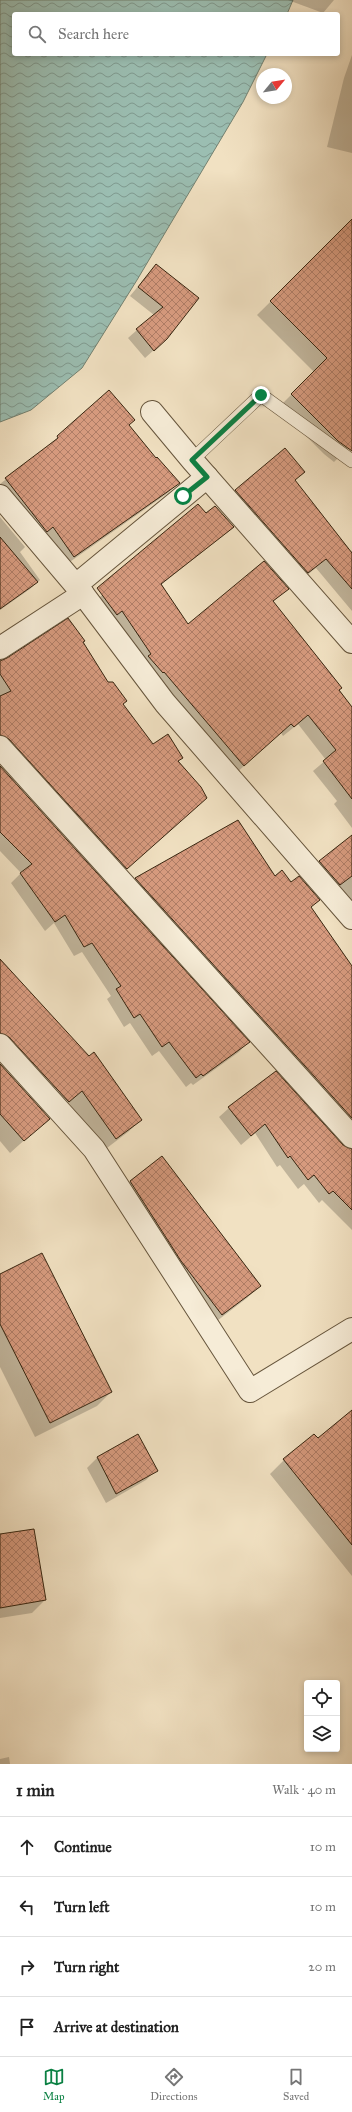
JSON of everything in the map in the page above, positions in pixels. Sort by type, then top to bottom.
[{"type":"street","points":[[152,412],[192,460],[352,642]]},
{"type":"street","points":[[0,648],[80,589],[207,477]]},
{"type":"street","points":[[0,496],[80,589],[165,703],[352,918]]},
{"type":"street","points":[[0,747],[352,1137]]},
{"type":"street","points":[[0,1044],[94,1149],[250,1390],[352,1329]]},
{"type":"lane","points":[[192,460],[261,395],[352,462]]},
{"type":"water","points":[[0,0],[293,0],[288,12],[12,12],[12,56],[266,56],[260,68],[256,68],[256,76],[243,102],[137,280],[82,368],[31,410],[0,422]]},
{"type":"building","points":[[352,219],[352,451],[338,441],[291,394],[327,358],[270,301]]},
{"type":"building","points":[[156,264],[199,298],[167,339],[154,351],[136,329],[163,307],[138,287]]},
{"type":"building","points":[[109,390],[135,420],[129,425],[156,458],[157,457],[180,483],[74,557],[53,527],[47,532],[5,478],[58,438],[57,436]]},
{"type":"building","points":[[285,448],[305,472],[295,480],[352,553],[352,589],[326,559],[308,573],[235,490]]},
{"type":"building","points":[[198,504],[206,513],[215,506],[234,527],[161,584],[188,624],[264,561],[289,589],[273,601],[342,688],[339,690],[352,707],[352,799],[323,761],[336,750],[308,715],[294,727],[291,724],[244,766],[164,672],[163,673],[148,656],[151,654],[122,611],[117,615],[97,588]]},
{"type":"building","points":[[0,537],[38,582],[0,609]]},
{"type":"building","points":[[68,618],[85,641],[83,642],[108,682],[113,682],[127,701],[123,704],[153,744],[168,734],[183,758],[178,761],[201,787],[207,798],[127,869],[9,739],[0,735],[0,696],[11,691],[0,674],[0,661],[7,658]]},
{"type":"building","points":[[0,766],[250,1042],[203,1076],[201,1074],[196,1078],[169,1042],[162,1047],[140,1014],[134,1018],[116,989],[121,986],[92,943],[84,947],[65,915],[55,922],[20,873],[32,864],[0,832]]},
{"type":"building","points":[[238,820],[275,876],[282,870],[291,882],[299,876],[320,900],[311,907],[352,966],[352,1118],[135,878]]},
{"type":"building","points":[[352,835],[352,876],[340,885],[319,861]]},
{"type":"building","points":[[0,959],[89,1056],[94,1052],[142,1120],[116,1139],[82,1091],[69,1102],[9,1037],[0,1033]]},
{"type":"building","points":[[0,1064],[50,1119],[24,1141],[0,1114]]},
{"type":"building","points":[[276,1071],[343,1145],[352,1149],[352,1210],[333,1191],[329,1194],[314,1175],[308,1180],[290,1156],[288,1158],[265,1124],[251,1136],[228,1107]]},
{"type":"building","points":[[162,1156],[261,1286],[222,1315],[181,1261],[130,1181]]},
{"type":"building","points":[[42,1253],[112,1392],[50,1423],[0,1324],[0,1274]]},
{"type":"building","points":[[352,1410],[352,1545],[283,1459],[314,1434],[318,1438]]},
{"type":"building","points":[[138,1434],[158,1471],[116,1494],[97,1457]]},
{"type":"building","points":[[34,1529],[46,1600],[0,1608],[0,1534]]},
{"type":"route","points":[[183,496],[207,477],[192,460],[261,395]]}]
